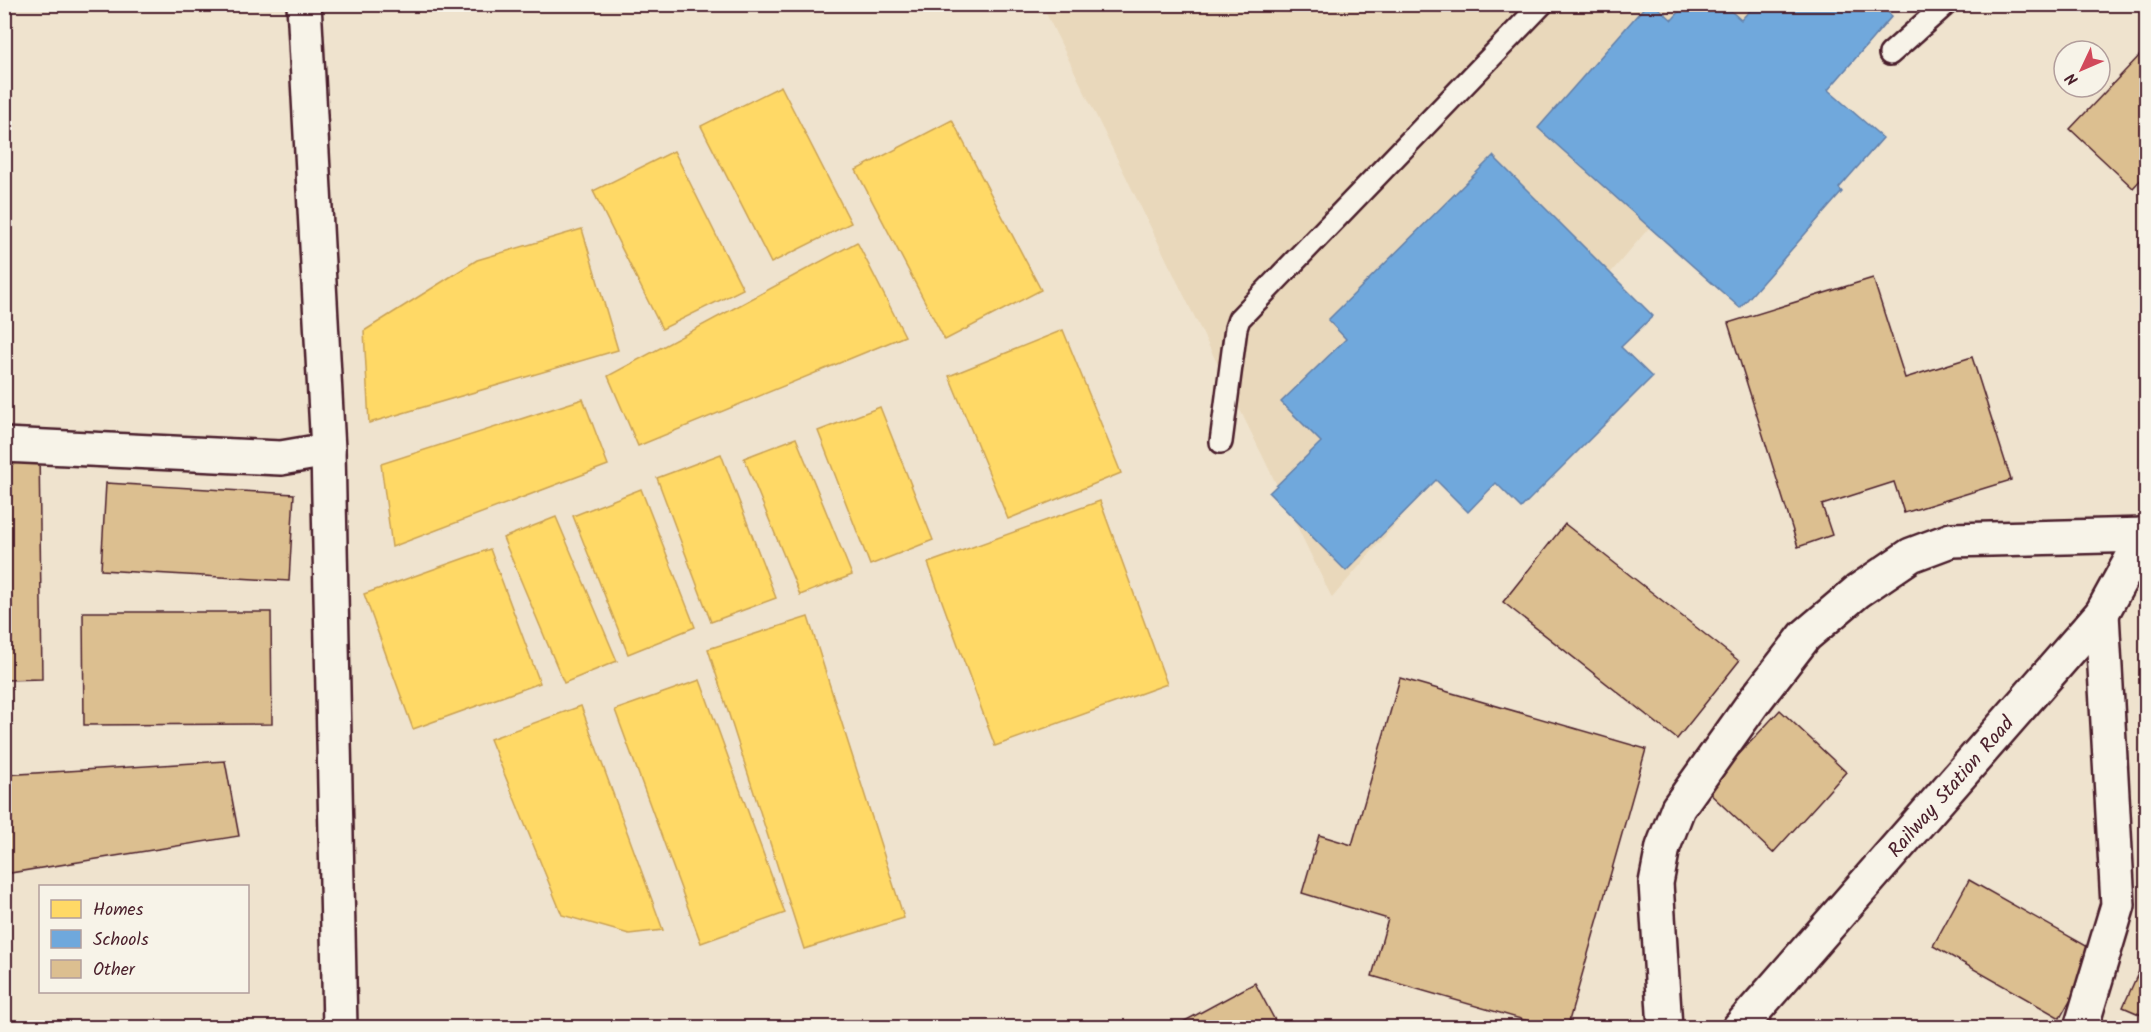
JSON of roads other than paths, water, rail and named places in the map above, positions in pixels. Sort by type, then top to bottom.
[{"type":"street","points":[[304,4],[328,450],[340,1028]]},
{"type":"street","points":[[4,445],[281,458],[328,450]]},
{"type":"street","points":[[1665,1028],[1656,884],[1663,847],[1678,808],[1753,703],[1805,636],[1857,591],[1911,555],[1951,540],[2146,534]]},
{"type":"street","name":"Railway Station Road","points":[[1738,1028],[2102,613],[2146,534]]},
{"type":"street","points":[[2081,1028],[2118,905],[2102,613]]},
{"type":"lane","points":[[1221,442],[1239,319],[1542,4]]},
{"type":"lane","points":[[1890,54],[1946,4]]}]
